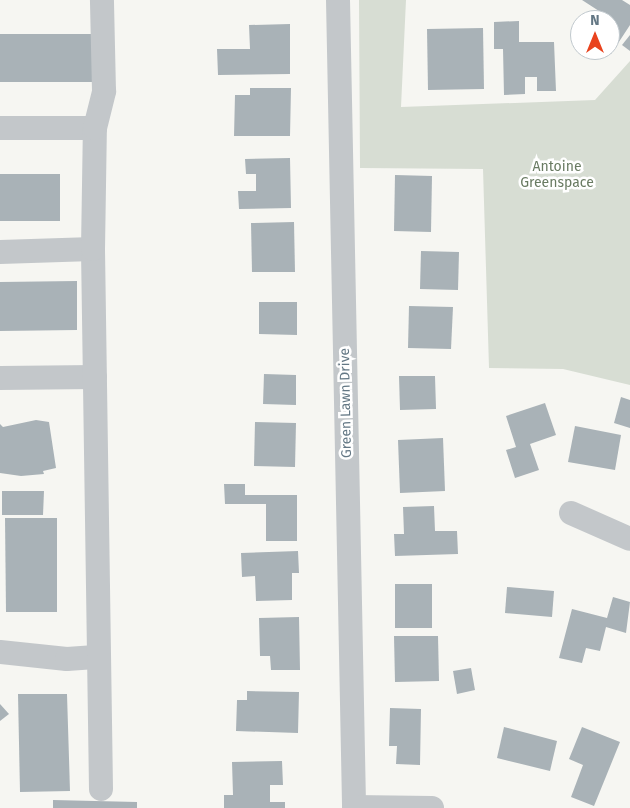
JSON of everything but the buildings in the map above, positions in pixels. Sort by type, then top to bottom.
[{"type":"street","points":[[102,0],[104,91],[95,128],[93,249],[102,789]]},
{"type":"street","name":"Green Lawn Drive","points":[[338,0],[354,807],[432,808]]},
{"type":"street","points":[[0,128],[95,128]]},
{"type":"street","points":[[0,252],[93,249]]},
{"type":"street","points":[[0,378],[95,377]]},
{"type":"street","points":[[571,513],[630,539]]},
{"type":"street","points":[[0,652],[67,659],[99,657]]},
{"type":"green space","name":"Antoine Greenspace","points":[[359,0],[406,0],[401,107],[595,100],[630,61],[630,385],[563,369],[489,368],[483,169],[360,168]]}]
